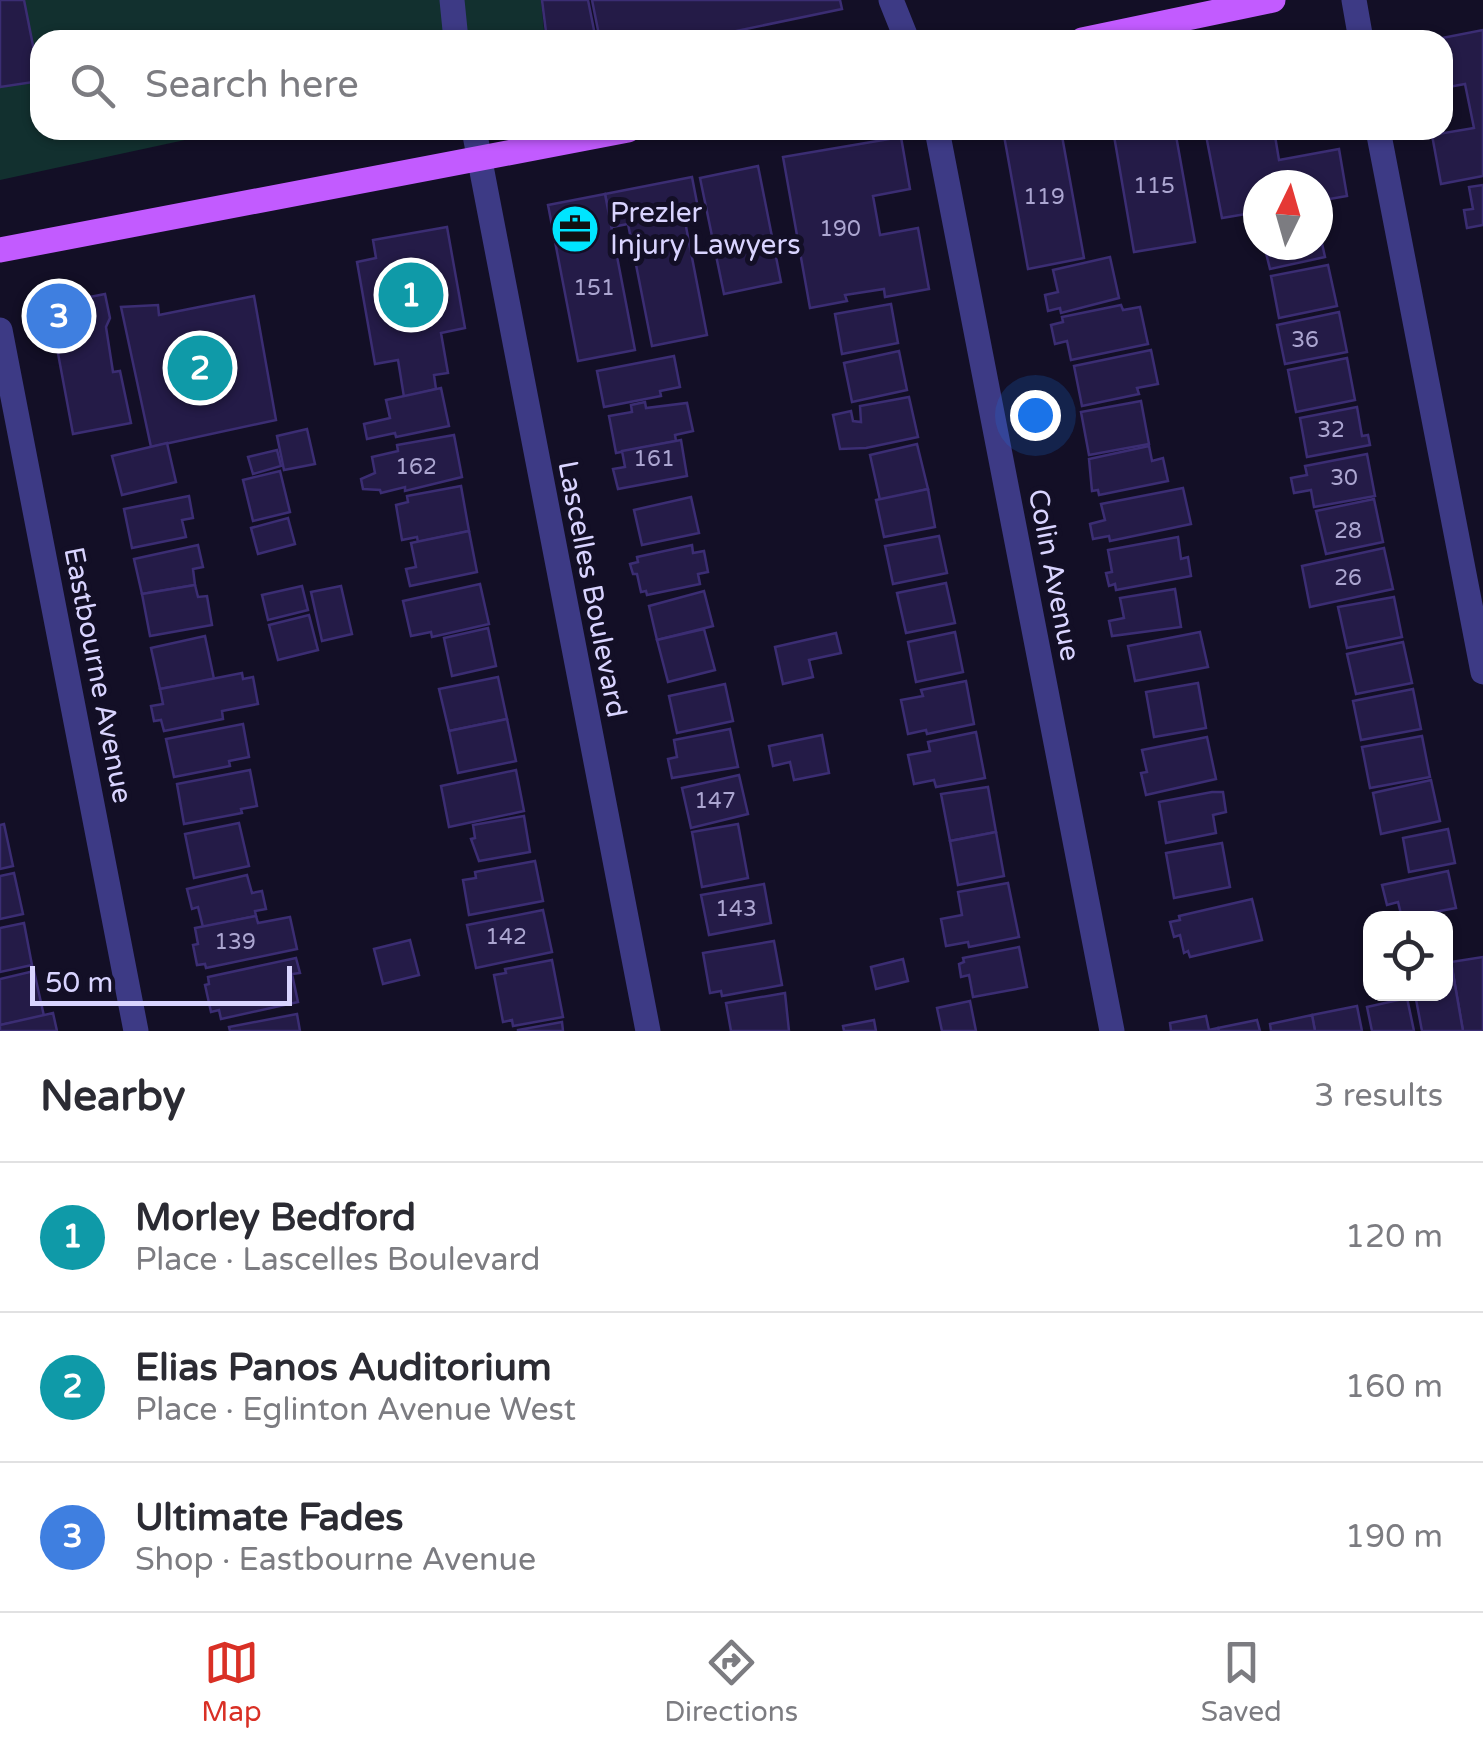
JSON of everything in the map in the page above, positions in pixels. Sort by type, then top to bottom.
[{"type":"main road","points":[[1130,30],[1274,0]]},
{"type":"main road","points":[[0,250],[577,140]]},
{"type":"street","points":[[428,0],[454,21]]},
{"type":"street","points":[[891,0],[903,30]]},
{"type":"street","points":[[1354,0],[1359,30]]},
{"type":"street","name":"Lascelles Boulevard","points":[[476,140],[648,1031]]},
{"type":"street","name":"Colin Avenue","points":[[939,140],[1112,1031]]},
{"type":"street","points":[[1380,140],[1483,672]]},
{"type":"street","name":"Eastbourne Avenue","points":[[0,330],[136,1031]]},
{"type":"green space","points":[[0,0],[541,0],[544,30],[30,30],[30,140],[185,140],[0,180]]},
{"type":"building","points":[[0,0],[24,0],[30,30],[30,82],[0,87]]},
{"type":"building","points":[[542,0],[588,0],[594,30],[546,30]]},
{"type":"building","points":[[592,0],[840,0],[842,9],[741,30],[598,30]]},
{"type":"building","points":[[1483,30],[1483,176],[1441,184],[1433,140],[1453,140],[1453,132],[1474,128],[1465,84],[1453,86],[1453,36]]},
{"type":"building","points":[[902,140],[910,189],[873,196],[880,235],[918,228],[929,289],[885,297],[884,289],[845,295],[847,301],[810,308],[783,157]]},
{"type":"building","points":[[1005,140],[1063,140],[1084,258],[1028,269]]},
{"type":"building","points":[[1115,140],[1177,140],[1195,242],[1134,252]]},
{"type":"building","points":[[1207,140],[1276,140],[1279,160],[1339,149],[1347,196],[1333,198],[1333,170],[1243,170],[1243,214],[1222,218]]},
{"type":"building","points":[[758,166],[781,282],[724,294],[700,178]]},
{"type":"building","points":[[692,177],[698,208],[683,211],[707,335],[652,346],[628,224],[612,227],[605,194]]},
{"type":"building","points":[[1483,185],[1483,225],[1467,228],[1464,210],[1473,209],[1469,187]]},
{"type":"building","points":[[605,194],[635,350],[578,361],[548,205]]},
{"type":"building","points":[[447,227],[465,328],[441,333],[448,373],[434,375],[436,389],[404,397],[398,360],[375,364],[357,262],[376,258],[373,240]]},
{"type":"building","points":[[1110,257],[1119,298],[1061,313],[1060,308],[1048,311],[1045,295],[1058,292],[1053,270]]},
{"type":"building","points":[[1268,260],[1311,260],[1270,269]]},
{"type":"building","points":[[1328,265],[1337,306],[1279,318],[1271,276]]},
{"type":"building","points":[[105,294],[113,372],[120,371],[131,423],[73,434],[49,305]]},
{"type":"building","points":[[254,296],[276,420],[151,447],[121,307],[158,305],[159,315]]},
{"type":"building","points":[[891,304],[898,343],[842,354],[835,314]]},
{"type":"building","points":[[1121,305],[1123,310],[1140,307],[1148,344],[1071,360],[1067,341],[1055,344],[1051,325],[1063,322],[1062,317]]},
{"type":"building","points":[[1339,312],[1347,352],[1285,364],[1277,325]]},
{"type":"building","points":[[1151,350],[1158,384],[1137,388],[1139,394],[1082,406],[1074,366]]},
{"type":"building","points":[[899,351],[907,390],[852,402],[844,363]]},
{"type":"building","points":[[674,356],[680,387],[660,391],[661,396],[604,407],[597,371]]},
{"type":"building","points":[[1347,358],[1355,400],[1296,412],[1288,370]]},
{"type":"building","points":[[441,388],[449,426],[367,439],[364,424],[390,418],[386,400]]},
{"type":"building","points":[[909,397],[918,437],[840,449],[833,415],[851,411],[853,421],[861,422],[860,406]]},
{"type":"building","points":[[1141,401],[1149,444],[1089,455],[1081,412]]},
{"type":"building","points":[[645,402],[646,408],[687,403],[693,431],[675,435],[676,441],[616,453],[609,416],[632,412],[631,405]]},
{"type":"building","points":[[1357,407],[1362,436],[1368,435],[1370,445],[1307,457],[1300,418]]},
{"type":"building","points":[[307,429],[315,464],[284,470],[277,436]]},
{"type":"building","points":[[454,435],[462,477],[405,491],[405,487],[381,493],[363,489],[361,479],[375,473],[372,457],[398,451],[397,445]]},
{"type":"building","points":[[681,440],[687,476],[618,489],[613,469],[625,467],[622,451]]},
{"type":"building","points":[[167,443],[176,482],[122,495],[112,456]]},
{"type":"building","points":[[917,444],[928,489],[880,500],[870,455]]},
{"type":"building","points":[[1149,446],[1152,461],[1163,458],[1168,481],[1099,495],[1098,490],[1092,491],[1089,459]]},
{"type":"building","points":[[277,450],[281,466],[253,474],[248,457]]},
{"type":"building","points":[[1367,454],[1375,496],[1314,507],[1311,490],[1294,493],[1291,478],[1307,475],[1305,466]]},
{"type":"building","points":[[280,471],[290,512],[253,521],[243,480]]},
{"type":"building","points":[[461,486],[469,531],[418,542],[417,537],[402,540],[396,505],[408,502],[407,496]]},
{"type":"building","points":[[1183,488],[1191,524],[1110,541],[1109,536],[1093,539],[1090,524],[1105,520],[1101,504]]},
{"type":"building","points":[[928,489],[935,527],[884,537],[876,500]]},
{"type":"building","points":[[189,496],[193,518],[182,520],[186,537],[132,548],[124,509]]},
{"type":"building","points":[[691,497],[699,533],[642,545],[634,510]]},
{"type":"building","points":[[1374,499],[1383,542],[1326,554],[1316,511]]},
{"type":"building","points":[[288,518],[295,544],[258,554],[251,528]]},
{"type":"building","points":[[469,531],[477,572],[410,586],[406,569],[416,567],[411,543]]},
{"type":"building","points":[[939,536],[947,573],[893,584],[885,546]]},
{"type":"building","points":[[1178,537],[1181,559],[1188,557],[1191,576],[1116,590],[1115,584],[1109,586],[1106,573],[1112,572],[1108,550]]},
{"type":"building","points":[[198,545],[203,567],[193,569],[195,585],[142,594],[134,559]]},
{"type":"building","points":[[692,545],[693,553],[704,551],[708,572],[698,574],[700,584],[647,595],[646,591],[641,592],[630,564],[638,562],[637,557]]},
{"type":"building","points":[[1384,548],[1393,589],[1310,607],[1302,566]]},
{"type":"building","points":[[946,583],[955,623],[906,633],[897,593]]},
{"type":"building","points":[[480,584],[489,624],[432,637],[431,632],[411,636],[403,601]]},
{"type":"building","points":[[195,585],[198,597],[207,596],[212,625],[150,636],[142,594]]},
{"type":"building","points":[[302,586],[308,610],[268,620],[262,595]]},
{"type":"building","points":[[341,586],[352,634],[322,641],[311,592]]},
{"type":"building","points":[[1175,589],[1181,627],[1112,636],[1109,621],[1124,618],[1120,598]]},
{"type":"building","points":[[704,591],[713,626],[657,640],[649,606]]},
{"type":"building","points":[[1394,597],[1402,637],[1347,648],[1338,607]]},
{"type":"building","points":[[309,615],[318,650],[278,660],[269,625]]},
{"type":"building","points":[[488,628],[496,666],[452,676],[444,638]]},
{"type":"building","points":[[704,629],[715,670],[668,682],[657,640]]},
{"type":"building","points":[[955,632],[963,672],[916,682],[908,642]]},
{"type":"building","points":[[1200,632],[1208,667],[1135,681],[1128,646]]},
{"type":"building","points":[[836,633],[841,653],[809,660],[813,677],[783,684],[775,647]]},
{"type":"building","points":[[205,636],[214,679],[160,689],[151,648]]},
{"type":"building","points":[[1403,642],[1412,683],[1356,694],[1347,654]]},
{"type":"building","points":[[242,673],[243,679],[253,677],[258,704],[222,711],[223,719],[164,731],[161,720],[154,721],[151,706],[163,704],[160,689]]},
{"type":"building","points":[[498,677],[507,719],[449,731],[439,689]]},
{"type":"building","points":[[966,681],[974,724],[908,734],[901,700],[923,696],[921,690]]},
{"type":"building","points":[[1198,683],[1206,728],[1154,737],[1146,692]]},
{"type":"building","points":[[725,684],[733,721],[677,733],[669,696]]},
{"type":"building","points":[[1413,689],[1421,729],[1361,740],[1353,701]]},
{"type":"building","points":[[507,719],[516,761],[458,773],[449,731]]},
{"type":"building","points":[[243,724],[249,757],[229,761],[230,766],[174,777],[166,739]]},
{"type":"building","points":[[730,729],[738,767],[672,778],[668,759],[677,757],[674,740]]},
{"type":"building","points":[[976,732],[985,778],[936,787],[934,780],[914,784],[908,755],[930,751],[928,742]]},
{"type":"building","points":[[822,735],[829,773],[794,780],[790,762],[773,766],[769,746]]},
{"type":"building","points":[[1422,736],[1430,777],[1370,788],[1362,747]]},
{"type":"building","points":[[1207,737],[1216,779],[1146,795],[1141,773],[1147,772],[1142,750]]},
{"type":"building","points":[[250,770],[257,806],[241,809],[242,813],[184,824],[177,784]]},
{"type":"building","points":[[516,770],[524,811],[449,827],[441,786]]},
{"type":"building","points":[[739,775],[748,814],[691,828],[682,788]]},
{"type":"building","points":[[1431,780],[1440,821],[1381,834],[1373,793]]},
{"type":"building","points":[[988,787],[996,832],[950,841],[941,794]]},
{"type":"building","points":[[1223,792],[1226,812],[1213,815],[1216,833],[1166,843],[1159,802]]},
{"type":"building","points":[[524,816],[530,852],[479,861],[471,839],[475,838],[473,825]]},
{"type":"building","points":[[239,823],[249,866],[194,878],[185,834]]},
{"type":"building","points":[[4,824],[13,866],[0,869],[0,825]]},
{"type":"building","points":[[738,824],[748,878],[702,887],[692,832]]},
{"type":"building","points":[[1448,829],[1455,863],[1409,872],[1403,838]]},
{"type":"building","points":[[996,832],[1004,876],[958,885],[950,841]]},
{"type":"building","points":[[1222,843],[1230,887],[1174,898],[1166,853]]},
{"type":"building","points":[[535,861],[543,901],[469,915],[463,880],[476,878],[475,872]]},
{"type":"building","points":[[1448,871],[1456,908],[1400,911],[1398,902],[1387,905],[1382,885]]},
{"type":"building","points":[[14,873],[23,914],[0,919],[0,876]]},
{"type":"building","points":[[247,875],[252,893],[262,891],[266,909],[255,911],[256,916],[203,927],[198,907],[192,909],[187,889]]},
{"type":"building","points":[[1008,883],[1019,937],[969,947],[968,942],[946,946],[941,919],[962,915],[958,892]]},
{"type":"building","points":[[764,884],[771,923],[709,935],[701,895]]},
{"type":"building","points":[[1252,899],[1262,940],[1190,957],[1188,951],[1184,953],[1180,935],[1174,937],[1170,922],[1180,920],[1179,916]]},
{"type":"building","points":[[543,910],[552,952],[476,968],[467,925]]},
{"type":"building","points":[[256,916],[258,923],[290,917],[297,949],[206,968],[205,964],[197,965],[195,928]]},
{"type":"building","points":[[24,923],[32,965],[0,972],[0,928]]},
{"type":"building","points":[[410,940],[419,975],[383,984],[374,949]]},
{"type":"building","points":[[774,941],[782,985],[722,996],[721,991],[710,993],[703,953]]},
{"type":"building","points":[[1019,947],[1027,987],[973,997],[969,975],[961,977],[959,964],[964,962],[963,958]]},
{"type":"building","points":[[1483,957],[1483,1031],[1463,1031],[1453,962]]},
{"type":"building","points":[[296,958],[300,973],[292,974],[298,1002],[221,1019],[219,1010],[211,1012],[205,985],[209,984],[208,977]]},
{"type":"building","points":[[903,959],[908,981],[876,989],[871,967]]},
{"type":"building","points":[[552,960],[563,1017],[513,1026],[512,1020],[503,1022],[494,975],[506,973],[505,969]]},
{"type":"building","points":[[34,971],[44,1016],[0,1025],[0,979]]},
{"type":"building","points":[[1453,974],[1463,1031],[1422,1031],[1416,1001],[1453,1001]]},
{"type":"building","points":[[785,993],[789,1031],[731,1031],[726,1003]]},
{"type":"building","points":[[970,1001],[976,1031],[942,1031],[937,1008]]},
{"type":"building","points":[[1408,1001],[1414,1031],[1372,1031],[1367,1007]]},
{"type":"building","points":[[1357,1006],[1362,1031],[1315,1031],[1312,1015]]},
{"type":"building","points":[[53,1013],[57,1031],[0,1031],[0,1025]]},
{"type":"building","points":[[297,1014],[300,1031],[230,1031],[229,1027]]},
{"type":"building","points":[[1312,1015],[1315,1031],[1271,1031],[1270,1024]]},
{"type":"building","points":[[1206,1016],[1209,1030],[1219,1031],[1171,1031],[1170,1023]]},
{"type":"building","points":[[874,1020],[876,1031],[844,1031],[843,1026]]},
{"type":"building","points":[[1257,1020],[1260,1031],[1218,1028]]},
{"type":"building","points":[[562,1022],[563,1031],[518,1031],[518,1030]]},
{"type":"place","name":"Prezler Injury Lawyers","points":[[575,229]]},
{"type":"place","name":"Morley Bedford","points":[[411,295]]},
{"type":"place","name":"Ultimate Fades","points":[[59,316]]},
{"type":"place","name":"Elias Panos Auditorium","points":[[200,368]]}]
